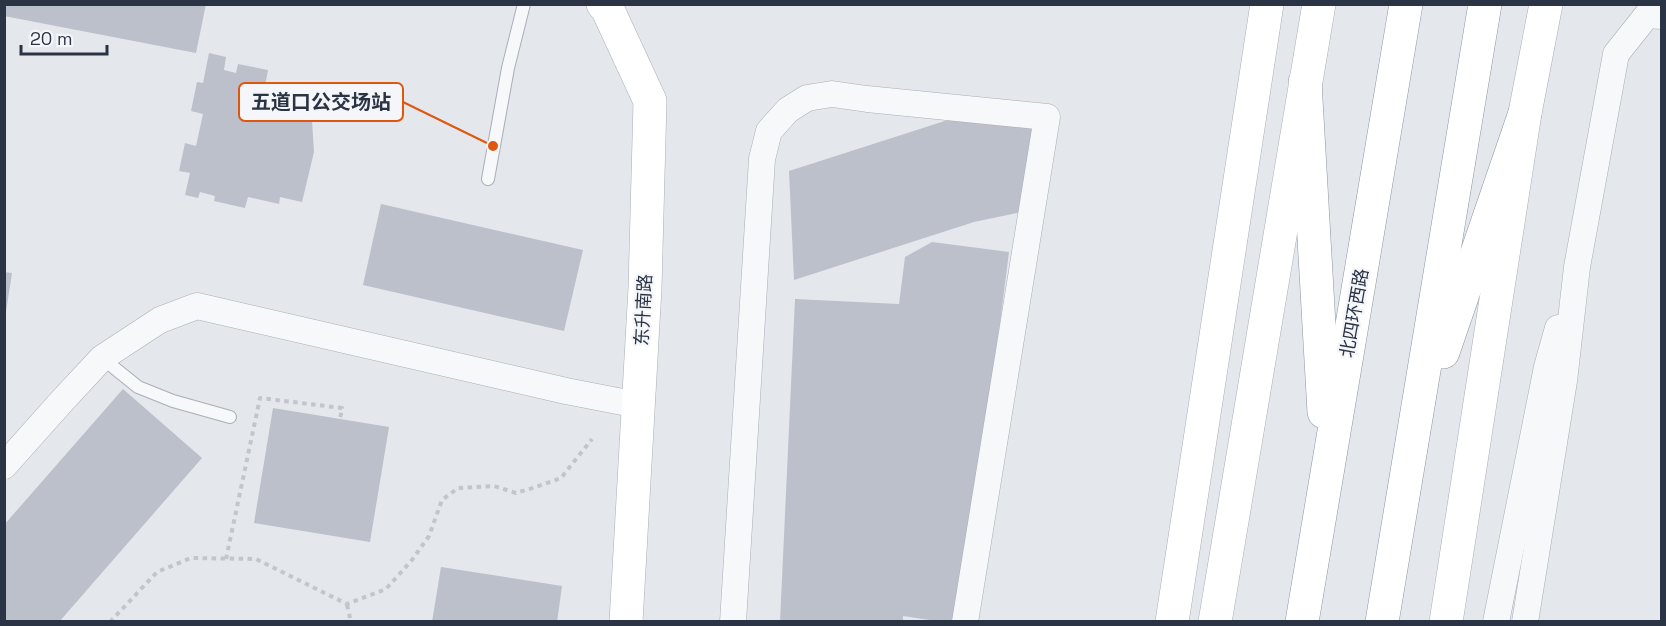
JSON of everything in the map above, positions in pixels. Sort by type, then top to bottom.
[{"type":"main road","points":[[1172,621],[1268,4]]},
{"type":"main road","points":[[1215,621],[1319,4]]},
{"type":"main road","name":"北四环西路","points":[[1302,621],[1406,4]]},
{"type":"main road","points":[[1382,621],[1485,4]]},
{"type":"main road","points":[[1446,621],[1525,113],[1546,4]]},
{"type":"main road","name":"东升南路","points":[[605,6],[650,101],[645,288],[626,621]]},
{"type":"main road","points":[[1305,82],[1328,472]]},
{"type":"main road","points":[[1412,444],[1525,113]]},
{"type":"street","points":[[1525,621],[1564,381],[1577,267],[1616,54],[1647,15],[1662,16]]},
{"type":"street","points":[[733,621],[762,159],[769,131],[788,110],[807,98],[832,94],[1047,117],[965,621]]},
{"type":"street","points":[[1496,621],[1546,367],[1577,267]]},
{"type":"street","points":[[4,466],[102,358],[160,320],[197,306],[566,391],[638,405]]},
{"type":"lane","points":[[488,179],[508,68],[524,4]]},
{"type":"lane","points":[[102,358],[138,387],[230,417]]},
{"type":"path","points":[[226,559],[260,398],[342,408],[340,419]]},
{"type":"path","points":[[110,621],[157,572],[191,558],[256,559],[347,604],[386,589],[412,560],[429,536],[442,500],[458,488],[494,486],[516,492],[561,478],[592,439]]},
{"type":"path","points":[[347,604],[351,621]]},
{"type":"building","points":[[4,4],[206,4],[196,53],[4,16]]},
{"type":"building","points":[[209,53],[226,57],[224,70],[236,73],[238,64],[268,70],[265,86],[293,92],[291,101],[311,105],[314,152],[302,202],[280,197],[279,204],[248,197],[245,208],[214,201],[215,196],[200,192],[198,198],[185,195],[190,173],[179,171],[185,143],[196,146],[203,114],[191,111],[197,82],[203,83]]},
{"type":"building","points":[[951,119],[1040,122],[1022,212],[974,222],[794,280],[789,171]]},
{"type":"building","points":[[381,204],[583,250],[564,331],[363,285]]},
{"type":"building","points":[[932,242],[1009,252],[962,622],[943,622],[903,616],[903,622],[780,622],[795,299],[899,304],[905,257]]},
{"type":"building","points":[[4,272],[12,273],[6,312],[4,312]]},
{"type":"building","points":[[123,389],[202,458],[59,622],[4,622],[4,525]]},
{"type":"building","points":[[273,408],[389,427],[370,542],[254,523]]},
{"type":"building","points":[[441,567],[562,586],[557,622],[432,622]]},
{"type":"place","name":"五道口公交场站","points":[[493,146]]}]
